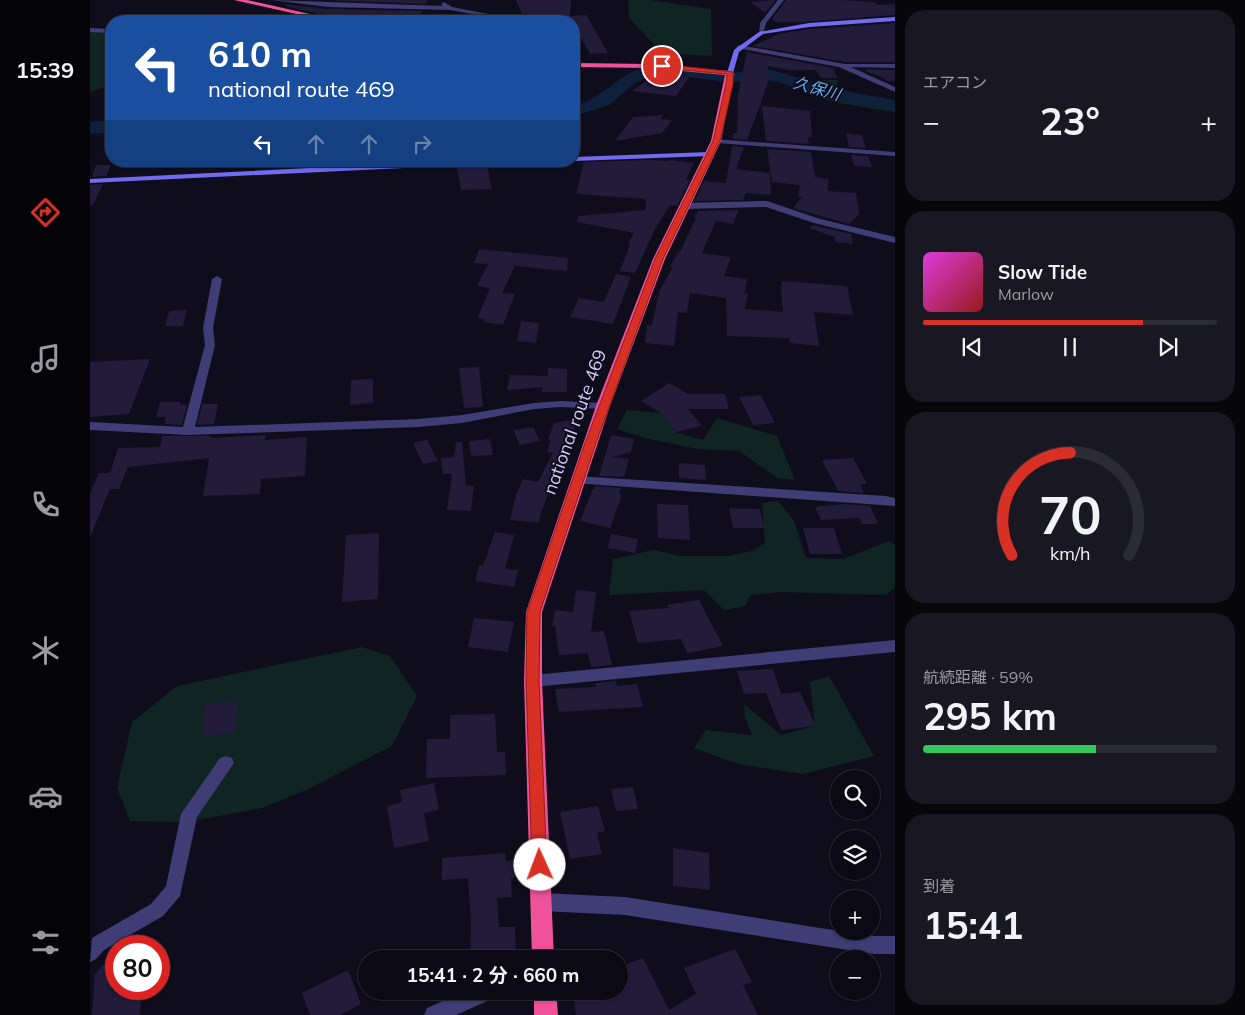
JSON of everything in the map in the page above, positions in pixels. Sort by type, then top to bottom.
[{"type":"highway","points":[[237,0],[308,15]]},
{"type":"highway","points":[[580,65],[650,66],[730,73]]},
{"type":"highway","name":"national route 469","points":[[543,950],[533,681],[534,612],[577,480],[659,259],[713,147],[730,73]]},
{"type":"highway","points":[[545,1000],[546,1015]]},
{"type":"street","points":[[274,0],[328,5],[450,8],[491,15]]},
{"type":"street","points":[[441,0],[450,8]]},
{"type":"street","points":[[761,34],[763,23],[782,0]]},
{"type":"street","points":[[730,73],[734,54],[739,48],[761,34],[790,26],[895,20]]},
{"type":"street","points":[[90,30],[105,31]]},
{"type":"street","points":[[739,48],[841,65],[895,66]]},
{"type":"street","points":[[841,65],[895,90]]},
{"type":"street","points":[[580,158],[713,147],[895,154]]},
{"type":"street","points":[[90,181],[383,167]]},
{"type":"street","points":[[684,206],[772,205],[816,221],[895,240]]},
{"type":"street","points":[[188,431],[210,345],[208,328],[217,279]]},
{"type":"street","points":[[90,426],[188,431],[419,423],[462,419],[534,406],[561,404],[604,406]]},
{"type":"street","points":[[577,480],[895,502]]},
{"type":"street","points":[[533,681],[895,646]]},
{"type":"street","points":[[90,953],[98,944],[157,910],[174,890],[189,814],[226,763]]},
{"type":"street","points":[[541,902],[626,906],[874,945],[895,945]]},
{"type":"street","points":[[434,1015],[467,1000]]},
{"type":"green space","points":[[628,0],[650,0],[711,9],[712,56],[662,53],[629,18]]},
{"type":"green space","points":[[90,31],[105,32],[105,87],[90,92]]},
{"type":"green space","points":[[819,80],[838,80],[837,86],[860,101],[895,107],[895,112],[832,102],[816,95],[836,96],[817,82]]},
{"type":"green space","points":[[627,410],[662,413],[677,433],[703,440],[717,418],[777,436],[795,480],[777,478],[739,451],[698,449],[649,439],[617,429]]},
{"type":"green space","points":[[778,501],[794,521],[806,558],[843,559],[889,541],[895,545],[895,587],[886,595],[781,592],[751,595],[745,606],[724,610],[704,590],[609,595],[613,559],[653,550],[680,556],[728,556],[752,551],[765,543],[762,503]]},
{"type":"green space","points":[[362,647],[390,656],[417,696],[392,746],[306,790],[262,808],[187,822],[130,821],[117,788],[132,722],[177,686]]},
{"type":"green space","points":[[829,676],[874,756],[803,774],[738,764],[694,748],[706,730],[752,735],[745,718],[744,704],[781,735],[815,726],[810,682]]},
{"type":"building","points":[[325,0],[428,0],[426,4]]},
{"type":"building","points":[[516,0],[571,0],[570,15],[522,15]]},
{"type":"building","points":[[776,0],[765,13],[750,2]]},
{"type":"building","points":[[786,0],[840,0],[875,2],[877,5],[895,4],[895,15],[803,22],[776,22],[772,19]]},
{"type":"building","points":[[284,4],[328,9],[422,11],[420,15],[323,15],[289,7]]},
{"type":"building","points":[[580,15],[586,15],[608,53],[590,54],[580,36]]},
{"type":"building","points":[[895,23],[895,62],[845,62],[753,46],[778,34],[809,29]]},
{"type":"building","points":[[747,52],[838,69],[833,69],[838,78],[821,78],[816,70],[789,70],[768,66],[769,80],[747,140],[733,139],[733,133],[737,133],[738,95]]},
{"type":"building","points":[[866,69],[895,70],[895,81],[887,81],[880,76],[867,72]]},
{"type":"building","points":[[663,74],[689,77],[676,96],[632,91],[651,77],[658,78]]},
{"type":"building","points":[[762,106],[810,111],[812,137],[808,137],[809,144],[766,141]]},
{"type":"building","points":[[663,115],[661,119],[672,120],[662,133],[615,141],[633,117]]},
{"type":"building","points":[[846,133],[862,135],[866,148],[849,147]]},
{"type":"building","points":[[732,146],[744,147],[736,169],[770,173],[771,195],[746,193],[743,200],[695,201],[704,181],[726,183]]},
{"type":"building","points":[[767,149],[811,152],[815,177],[829,179],[827,191],[856,193],[859,214],[849,224],[793,208],[802,197],[798,197],[800,185],[772,182]]},
{"type":"building","points":[[851,155],[868,156],[872,167],[854,166]]},
{"type":"building","points":[[651,160],[694,163],[686,180],[690,180],[677,206],[670,205],[655,229],[635,273],[620,271],[630,245],[628,244],[634,233],[577,222],[578,216],[646,210],[646,199],[576,194],[584,162]]},
{"type":"building","points":[[96,165],[110,167],[106,176],[92,177]]},
{"type":"building","points":[[487,167],[492,189],[461,190],[457,168]]},
{"type":"building","points":[[103,184],[93,205],[90,204],[90,185]]},
{"type":"building","points":[[739,210],[733,224],[716,221],[702,253],[731,257],[724,276],[747,279],[745,293],[748,293],[745,309],[783,312],[782,281],[847,286],[853,315],[814,312],[819,346],[790,343],[789,338],[727,336],[726,298],[690,293],[687,313],[678,312],[674,346],[645,343],[647,325],[652,325],[659,292],[673,267],[670,267],[678,252],[680,252],[698,211]]},
{"type":"building","points":[[813,225],[851,234],[853,244],[835,242],[835,237],[809,228]]},
{"type":"building","points":[[479,249],[568,258],[567,271],[515,266],[502,293],[515,294],[503,325],[483,322],[485,320],[478,317],[490,288],[477,286],[488,264],[474,263]]},
{"type":"building","points":[[616,274],[631,277],[613,324],[570,317],[579,298],[604,302]]},
{"type":"building","points":[[187,310],[183,326],[165,326],[169,311]]},
{"type":"building","points":[[521,321],[539,323],[536,343],[517,341]]},
{"type":"building","points":[[150,359],[129,414],[90,417],[90,362]]},
{"type":"building","points":[[479,367],[483,407],[464,408],[459,368]]},
{"type":"building","points":[[548,368],[567,369],[567,392],[542,392],[543,387],[507,390],[510,375],[548,376]]},
{"type":"building","points":[[373,379],[373,403],[350,405],[351,380]]},
{"type":"building","points":[[669,383],[688,394],[725,394],[729,409],[688,409],[702,426],[676,432],[661,413],[641,401]]},
{"type":"building","points":[[761,395],[775,423],[753,425],[739,397]]},
{"type":"building","points":[[160,402],[181,402],[180,405],[187,405],[182,425],[165,424],[166,417],[156,417]]},
{"type":"building","points":[[202,404],[218,404],[214,424],[197,425]]},
{"type":"building","points":[[578,418],[564,468],[555,486],[552,485],[541,512],[539,523],[510,520],[516,495],[523,479],[538,482],[553,453],[547,452],[551,439],[548,440],[554,423]]},
{"type":"building","points":[[533,427],[540,441],[520,445],[513,430]]},
{"type":"building","points":[[266,435],[265,440],[307,437],[305,476],[261,479],[260,494],[203,496],[209,458],[128,467],[119,489],[110,489],[90,537],[90,494],[99,473],[110,473],[118,448],[160,447],[162,436],[211,436],[211,438]]},
{"type":"building","points":[[611,435],[634,439],[631,452],[612,457],[629,459],[624,477],[599,476]]},
{"type":"building","points":[[490,439],[493,455],[471,456],[469,441]]},
{"type":"building","points":[[427,440],[438,461],[423,464],[413,443]]},
{"type":"building","points":[[456,442],[462,442],[466,485],[474,486],[471,511],[447,510],[452,474],[443,474],[441,458],[454,457]]},
{"type":"building","points":[[853,458],[867,484],[860,484],[864,493],[838,491],[822,460]]},
{"type":"building","points":[[679,463],[705,465],[706,480],[679,478]]},
{"type":"building","points":[[595,486],[621,488],[619,495],[622,495],[610,528],[580,521]]},
{"type":"building","points":[[657,504],[688,505],[690,540],[658,538]]},
{"type":"building","points":[[844,504],[870,506],[878,524],[862,524],[859,518],[821,520],[815,507]]},
{"type":"building","points":[[729,508],[760,509],[764,528],[733,528]]},
{"type":"building","points":[[803,528],[834,528],[842,554],[810,554]]},
{"type":"building","points":[[495,532],[514,535],[505,569],[518,570],[514,587],[475,581],[479,565],[483,566]]},
{"type":"building","points":[[379,533],[378,599],[342,602],[346,535]]},
{"type":"building","points":[[611,534],[638,539],[635,553],[608,548]]},
{"type":"building","points":[[576,590],[596,592],[591,632],[604,631],[612,665],[591,667],[588,653],[559,655],[555,626],[552,627],[555,610],[573,612]]},
{"type":"building","points":[[699,600],[723,646],[687,653],[681,639],[638,643],[629,611],[668,608],[667,605]]},
{"type":"building","points":[[474,618],[514,622],[508,652],[468,647]]},
{"type":"building","points":[[773,669],[781,694],[800,692],[816,726],[781,730],[766,693],[744,694],[737,671]]},
{"type":"building","points":[[616,681],[617,686],[637,684],[643,707],[559,712],[555,689],[596,687],[595,683]]},
{"type":"building","points":[[238,701],[235,733],[202,736],[205,704]]},
{"type":"building","points":[[495,714],[497,752],[505,752],[506,775],[426,778],[427,739],[450,739],[450,715]]},
{"type":"building","points":[[434,783],[439,810],[424,813],[429,841],[394,848],[387,806],[402,802],[400,790]]},
{"type":"building","points":[[633,787],[638,809],[616,811],[611,789]]},
{"type":"building","points":[[598,806],[605,831],[597,833],[602,854],[570,859],[560,812]]},
{"type":"building","points":[[673,848],[709,853],[710,890],[673,886]]},
{"type":"building","points":[[505,853],[506,861],[514,860],[515,878],[511,878],[512,897],[497,898],[499,927],[515,927],[516,950],[470,950],[471,922],[468,878],[442,880],[442,858]]},
{"type":"building","points":[[735,949],[752,982],[743,985],[758,1015],[576,1015],[574,1001],[628,1000],[628,964],[643,958],[669,1010],[696,994],[684,968]]},
{"type":"building","points":[[105,963],[105,1000],[141,1000],[140,1015],[92,1015],[95,974]]},
{"type":"building","points":[[348,970],[361,1004],[340,1015],[310,1015],[302,993]]},
{"type":"waterway","name":"久保川","points":[[580,110],[591,107],[602,101],[628,80],[638,74],[651,70],[660,69],[720,76]]},
{"type":"waterway","name":"久保川","points":[[739,77],[767,74],[853,98],[895,105]]},
{"type":"waterway","name":"久保川","points":[[90,128],[105,127]]},
{"type":"route","points":[[540,865],[533,681],[534,612],[590,443],[659,259],[716,141],[730,84],[730,73],[662,66]]}]
